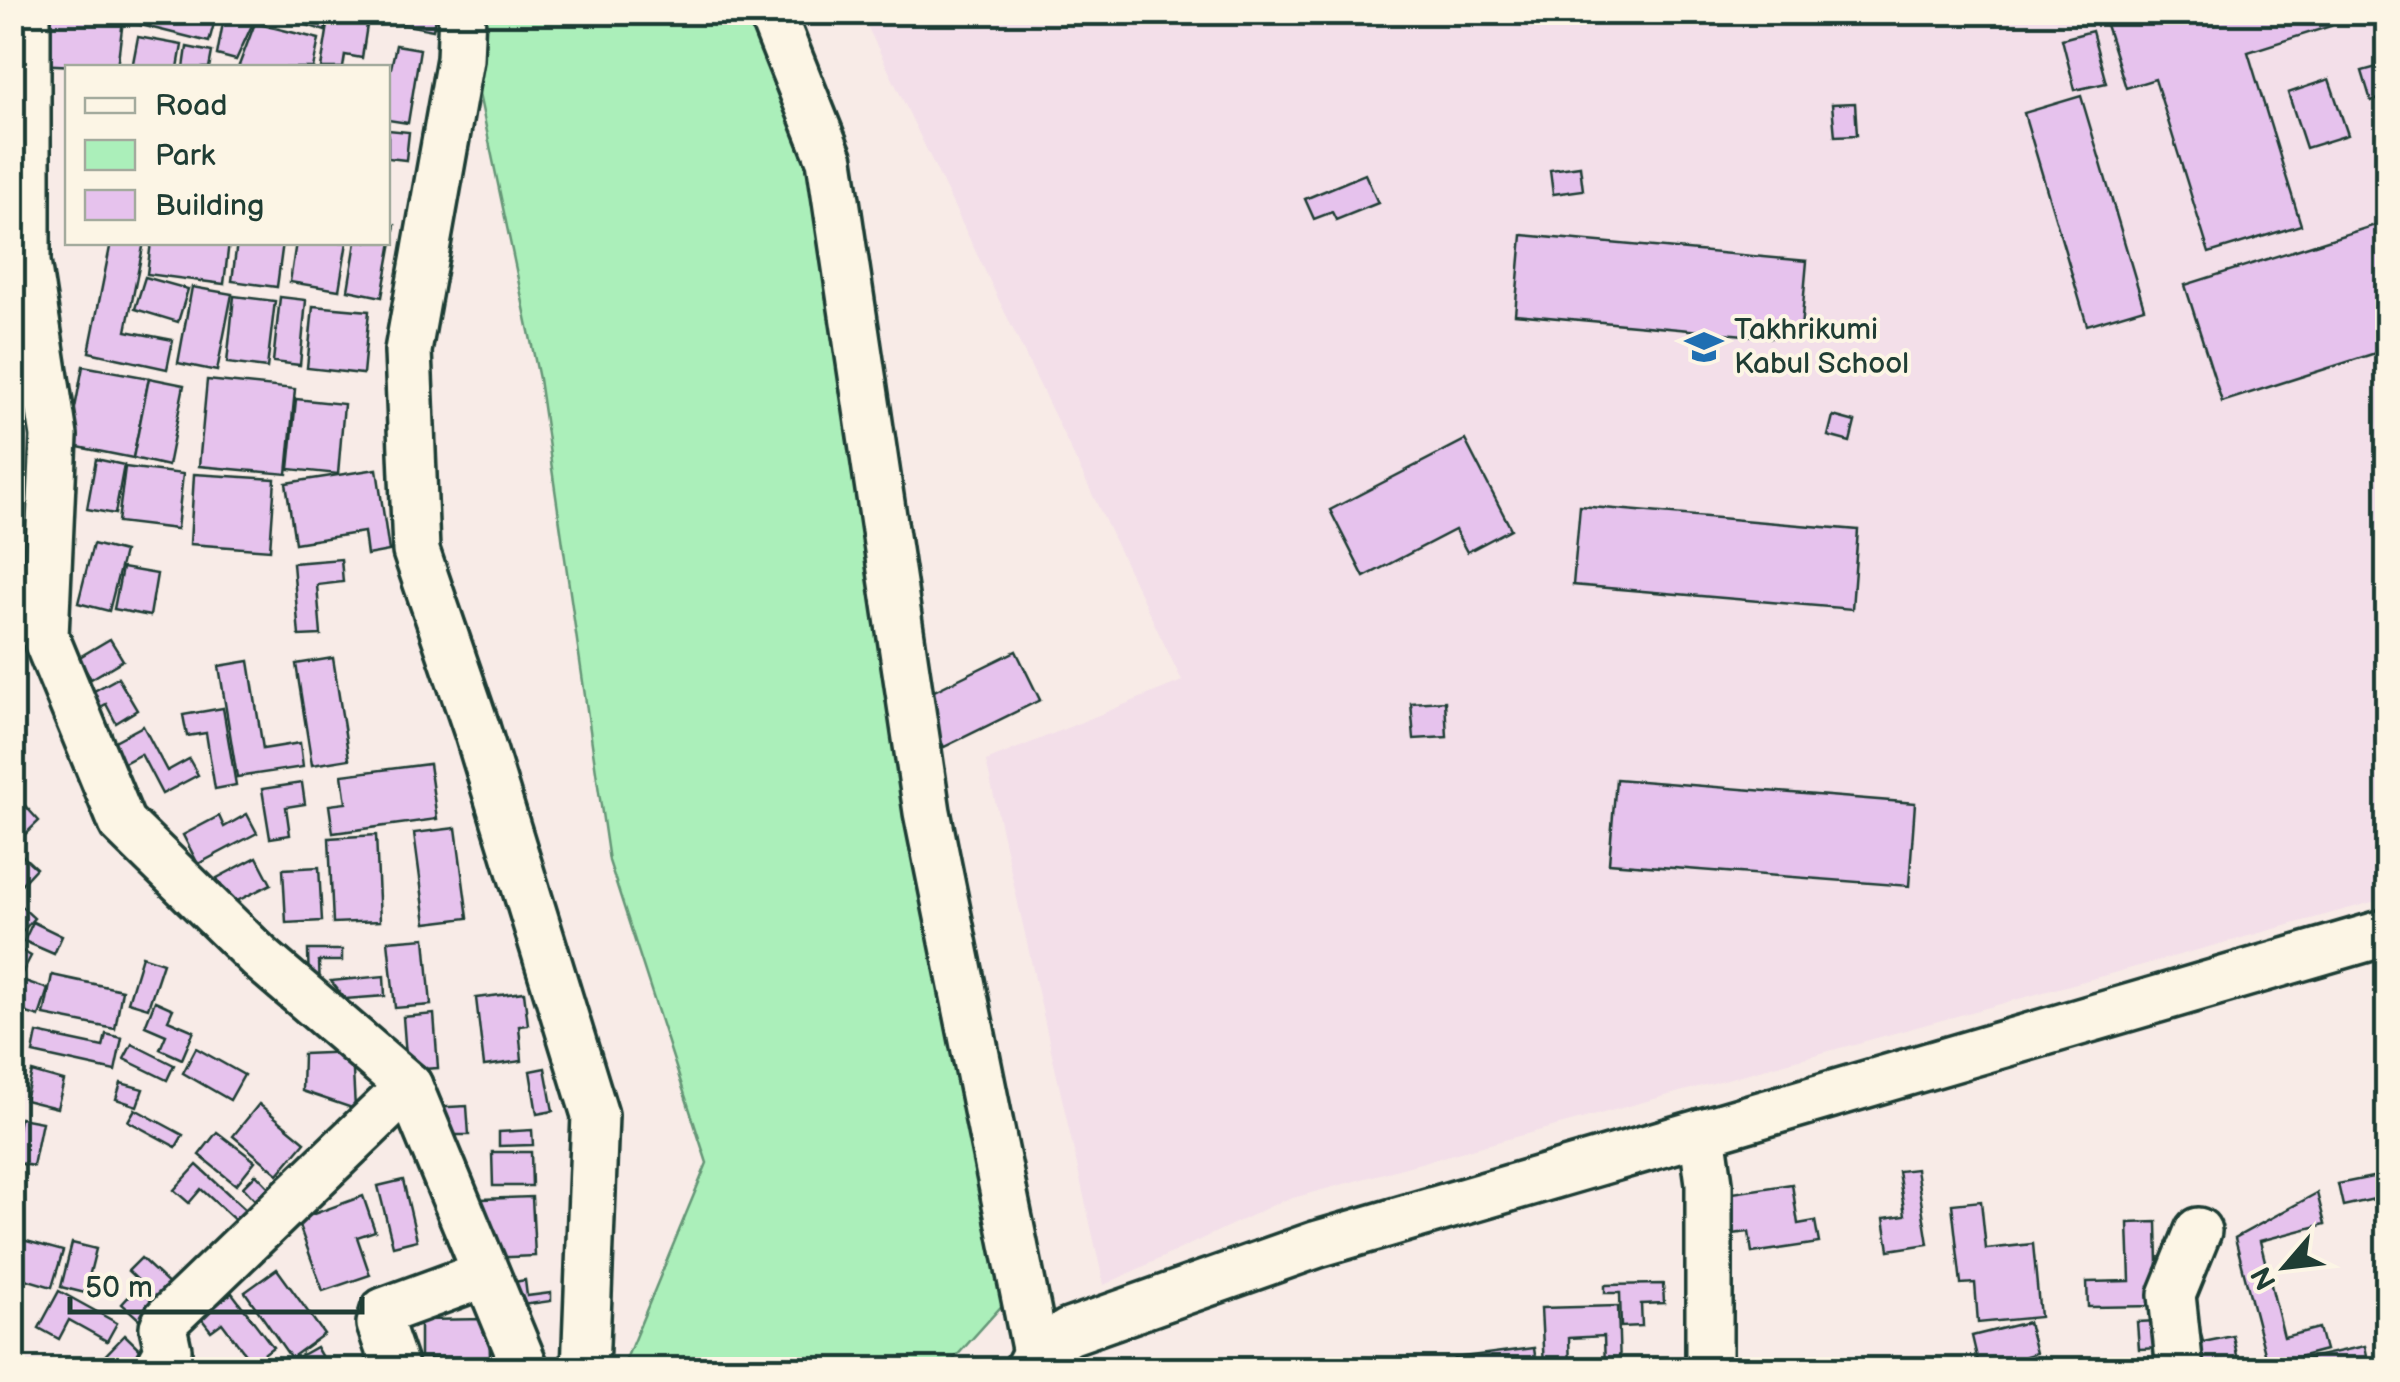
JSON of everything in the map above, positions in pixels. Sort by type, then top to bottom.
[{"type":"street","points":[[27,12],[20,259],[54,436],[45,636],[122,823],[260,958],[408,1086],[526,1370]]},
{"type":"street","points":[[462,12],[460,59],[408,351],[416,552],[477,730],[596,1116],[585,1370]]},
{"type":"street","points":[[775,12],[775,22],[830,160],[927,812],[1031,1361],[1069,1332],[1318,1244],[2388,932]]},
{"type":"street","points":[[156,1370],[168,1350],[163,1326],[167,1318],[408,1086]]},
{"type":"street","points":[[1702,1132],[1709,1182],[1709,1370]]},
{"type":"street","points":[[2180,1370],[2172,1295],[2198,1230]]},
{"type":"street","points":[[396,1370],[380,1324],[384,1311],[485,1274]]},
{"type":"shaded area","name":"Takhrikumi Kabul School","points":[[861,13],[2387,13],[2387,898],[1282,1201],[1104,1285],[986,761],[1182,681]]},
{"type":"green space","points":[[462,13],[782,13],[836,236],[1014,1292],[945,1369],[622,1369],[707,1163],[609,861],[539,379]]},
{"type":"building","points":[[42,12],[124,12],[117,65],[36,64]]},
{"type":"building","points":[[140,12],[217,12],[209,42],[137,24]]},
{"type":"building","points":[[225,12],[258,12],[236,60],[217,55]]},
{"type":"building","points":[[267,12],[330,12],[325,31]]},
{"type":"building","points":[[338,12],[436,12],[433,30]]},
{"type":"building","points":[[2102,12],[2326,12],[2331,26],[2248,52],[2301,225],[2209,253],[2155,79],[2126,88]]},
{"type":"building","points":[[329,19],[367,25],[362,58],[345,55],[343,65],[321,65]]},
{"type":"building","points":[[255,23],[319,39],[314,65],[239,65]]},
{"type":"building","points":[[2092,31],[2106,83],[2075,90],[2062,39]]},
{"type":"building","points":[[138,37],[182,45],[179,65],[133,65]]},
{"type":"building","points":[[396,45],[420,49],[408,123],[390,120],[391,68]]},
{"type":"building","points":[[187,47],[212,52],[210,65],[184,65]]},
{"type":"building","points":[[2388,64],[2388,97],[2371,101],[2362,71]]},
{"type":"building","points":[[2329,79],[2348,135],[2306,148],[2288,93]]},
{"type":"building","points":[[2081,96],[2144,308],[2087,325],[2024,113]]},
{"type":"building","points":[[1855,103],[1857,135],[1835,136],[1832,104]]},
{"type":"building","points":[[390,130],[409,132],[406,160],[390,158]]},
{"type":"building","points":[[1580,166],[1583,190],[1553,194],[1550,170]]},
{"type":"building","points":[[1365,174],[1378,203],[1336,220],[1332,212],[1314,219],[1305,199]]},
{"type":"building","points":[[2388,221],[2388,349],[2222,402],[2185,285]]},
{"type":"building","points":[[390,224],[395,225],[382,297],[348,290],[356,245],[390,245]]},
{"type":"building","points":[[1522,235],[1807,261],[1800,340],[1515,314]]},
{"type":"building","points":[[110,245],[143,245],[126,331],[173,340],[167,369],[89,352]]},
{"type":"building","points":[[151,245],[229,245],[224,284],[147,274]]},
{"type":"building","points":[[237,245],[283,245],[277,287],[232,281]]},
{"type":"building","points":[[296,245],[346,245],[339,290],[290,282]]},
{"type":"building","points":[[145,277],[188,289],[178,322],[135,309]]},
{"type":"building","points":[[192,287],[232,294],[217,371],[178,363]]},
{"type":"building","points":[[234,296],[275,301],[267,368],[227,363]]},
{"type":"building","points":[[280,297],[306,300],[300,365],[273,362]]},
{"type":"building","points":[[313,306],[369,311],[363,374],[307,368]]},
{"type":"building","points":[[83,366],[149,378],[133,458],[68,445]]},
{"type":"building","points":[[149,378],[184,385],[168,466],[133,458]]},
{"type":"building","points":[[207,380],[295,389],[287,474],[199,466]]},
{"type":"building","points":[[296,399],[344,404],[338,474],[289,469]]},
{"type":"building","points":[[1833,416],[1855,422],[1850,442],[1828,436]]},
{"type":"building","points":[[1465,440],[1511,529],[1467,552],[1455,530],[1364,577],[1330,510]]},
{"type":"building","points":[[96,459],[124,465],[115,514],[87,509]]},
{"type":"building","points":[[125,467],[183,474],[177,529],[118,522]]},
{"type":"building","points":[[377,469],[389,551],[367,555],[364,532],[295,543],[286,483]]},
{"type":"building","points":[[194,474],[275,479],[270,550],[190,544]]},
{"type":"building","points":[[26,490],[27,514],[12,515],[12,491]]},
{"type":"building","points":[[1580,506],[1858,530],[1852,609],[1573,585]]},
{"type":"building","points":[[93,544],[124,552],[109,611],[78,603]]},
{"type":"building","points":[[341,559],[343,582],[317,585],[321,635],[299,636],[293,563]]},
{"type":"building","points":[[122,568],[157,574],[150,616],[114,609]]},
{"type":"building","points":[[110,639],[123,660],[91,679],[78,658]]},
{"type":"building","points":[[1016,651],[1040,700],[944,747],[920,698]]},
{"type":"building","points":[[333,658],[349,759],[312,765],[296,664]]},
{"type":"building","points":[[249,661],[263,749],[300,743],[303,767],[237,777],[219,666]]},
{"type":"building","points":[[118,678],[137,710],[116,723],[106,704],[94,711],[85,696]]},
{"type":"building","points":[[1445,701],[1447,737],[1414,739],[1411,703]]},
{"type":"building","points":[[223,708],[236,785],[215,789],[206,733],[187,736],[183,715]]},
{"type":"building","points":[[143,726],[167,771],[189,759],[198,775],[162,794],[141,754],[124,763],[113,742]]},
{"type":"building","points":[[429,764],[437,819],[333,833],[329,805],[346,803],[342,775]]},
{"type":"building","points":[[1616,779],[1915,803],[1909,886],[1609,863]]},
{"type":"building","points":[[302,783],[305,804],[286,807],[290,835],[270,838],[262,789]]},
{"type":"building","points":[[19,799],[39,821],[13,846],[12,805]]},
{"type":"building","points":[[247,814],[257,833],[198,864],[183,835],[219,816],[224,827]]},
{"type":"building","points":[[456,828],[468,918],[426,923],[414,833]]},
{"type":"building","points":[[376,835],[380,921],[333,923],[329,838]]},
{"type":"building","points":[[12,850],[36,868],[12,894]]},
{"type":"building","points":[[257,857],[271,884],[235,902],[229,901],[217,878]]},
{"type":"building","points":[[319,867],[322,921],[286,923],[283,869]]},
{"type":"building","points":[[12,898],[34,918],[15,940],[12,938]]},
{"type":"building","points":[[33,922],[62,936],[54,954],[24,941]]},
{"type":"building","points":[[425,938],[431,1005],[395,1008],[388,941]]},
{"type":"building","points":[[12,945],[31,956],[19,979],[48,989],[39,1017],[12,1008]]},
{"type":"building","points":[[308,950],[342,950],[342,961],[319,961],[320,989],[309,989]]},
{"type":"building","points":[[142,956],[163,963],[148,1008],[128,1002]]},
{"type":"building","points":[[52,975],[122,990],[115,1029],[44,1015]]},
{"type":"building","points":[[384,976],[385,996],[345,999],[331,981]]},
{"type":"building","points":[[524,992],[528,1025],[519,1026],[522,1061],[484,1066],[476,998]]},
{"type":"building","points":[[155,1001],[173,1009],[168,1020],[194,1031],[182,1059],[160,1049],[166,1035],[145,1026]]},
{"type":"building","points":[[434,1014],[438,1068],[407,1070],[403,1017]]},
{"type":"building","points":[[37,1033],[103,1047],[106,1034],[122,1038],[115,1071],[33,1053]]},
{"type":"building","points":[[132,1044],[174,1065],[167,1080],[124,1059]]},
{"type":"building","points":[[196,1048],[244,1075],[230,1100],[183,1073]]},
{"type":"building","points":[[352,1052],[355,1109],[302,1091],[303,1054]]},
{"type":"building","points":[[545,1068],[553,1111],[537,1114],[530,1071]]},
{"type":"building","points":[[32,1072],[64,1081],[57,1108],[25,1100]]},
{"type":"building","points":[[121,1083],[143,1089],[137,1106],[116,1099]]},
{"type":"building","points":[[259,1104],[305,1142],[278,1174],[233,1136]]},
{"type":"building","points":[[467,1106],[469,1135],[456,1135],[462,1172],[430,1108]]},
{"type":"building","points":[[135,1109],[183,1135],[176,1147],[128,1121]]},
{"type":"building","points":[[20,1118],[42,1122],[33,1166],[12,1162]]},
{"type":"building","points":[[532,1130],[533,1145],[499,1146],[499,1132]]},
{"type":"building","points":[[217,1132],[255,1161],[236,1185],[199,1155]]},
{"type":"building","points":[[492,1152],[531,1152],[532,1186],[493,1186]]},
{"type":"building","points":[[197,1165],[260,1223],[239,1224],[201,1189],[189,1203],[174,1190]]},
{"type":"building","points":[[1916,1169],[1928,1244],[1889,1250],[1884,1218],[1905,1215],[1898,1171]]},
{"type":"building","points":[[256,1174],[282,1201],[269,1215],[243,1187]]},
{"type":"building","points":[[2387,1174],[2388,1196],[2343,1206],[2338,1184]]},
{"type":"building","points":[[403,1180],[417,1240],[393,1246],[378,1186]]},
{"type":"building","points":[[1792,1184],[1798,1224],[1815,1221],[1819,1243],[1752,1253],[1749,1232],[1732,1234],[1726,1194]]},
{"type":"building","points":[[2317,1193],[2325,1224],[2260,1241],[2284,1337],[2319,1328],[2325,1350],[2268,1365],[2235,1238]]},
{"type":"building","points":[[363,1196],[375,1231],[357,1237],[370,1275],[323,1291],[297,1220]]},
{"type":"building","points":[[532,1197],[535,1256],[484,1258],[481,1199]]},
{"type":"building","points":[[1981,1201],[1986,1249],[2033,1244],[2040,1317],[1978,1323],[1975,1283],[1961,1284],[1952,1204]]},
{"type":"building","points":[[2157,1222],[2159,1306],[2088,1307],[2087,1282],[2130,1281],[2128,1223]]},
{"type":"building","points":[[12,1237],[63,1251],[52,1287],[22,1278],[14,1309]]},
{"type":"building","points":[[72,1243],[96,1249],[85,1293],[61,1287]]},
{"type":"building","points":[[141,1258],[173,1288],[142,1322],[122,1304],[141,1283],[128,1271]]},
{"type":"building","points":[[277,1269],[324,1334],[291,1358],[245,1292]]},
{"type":"building","points":[[525,1280],[527,1296],[551,1293],[551,1301],[515,1306],[504,1284]]},
{"type":"building","points":[[1663,1284],[1664,1303],[1641,1304],[1642,1326],[1621,1327],[1620,1293],[1605,1293],[1605,1285]]},
{"type":"building","points":[[59,1291],[117,1323],[107,1341],[69,1320],[59,1339],[39,1328]]},
{"type":"building","points":[[232,1293],[273,1347],[252,1363],[222,1323],[211,1331],[200,1317]]},
{"type":"building","points":[[1618,1306],[1620,1367],[1605,1368],[1604,1336],[1569,1338],[1570,1366],[1544,1367],[1541,1308]]},
{"type":"building","points":[[489,1319],[490,1358],[420,1358],[420,1320]]},
{"type":"building","points":[[2158,1321],[2161,1348],[2139,1349],[2137,1322]]},
{"type":"building","points":[[2198,1321],[2203,1342],[2233,1336],[2240,1370],[2188,1370],[2179,1326]]},
{"type":"building","points":[[2028,1322],[2036,1353],[2026,1356],[2030,1370],[1980,1370],[1972,1336]]},
{"type":"building","points":[[125,1335],[153,1362],[145,1370],[91,1370]]},
{"type":"building","points":[[2365,1346],[2370,1370],[2263,1370],[2263,1368]]},
{"type":"building","points":[[316,1347],[327,1366],[286,1370],[284,1365]]},
{"type":"building","points":[[1534,1348],[1537,1370],[1455,1370],[1454,1358]]},
{"type":"place","name":"Takhrikumi Kabul School","points":[[1704,347]]}]
